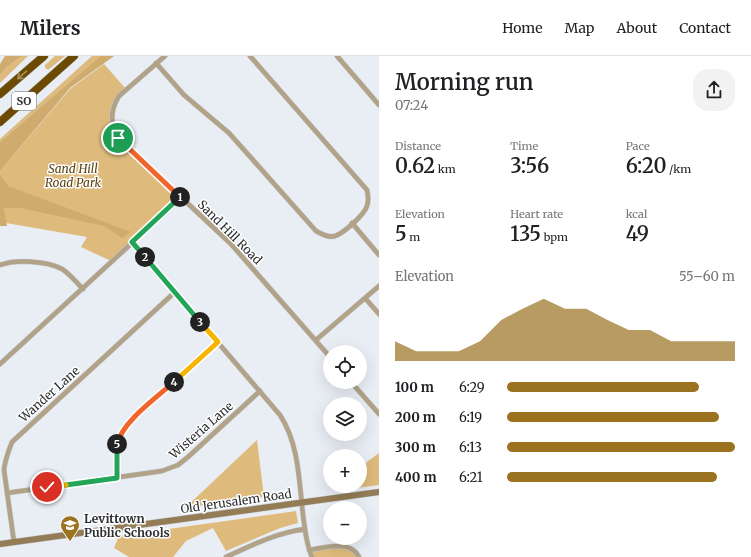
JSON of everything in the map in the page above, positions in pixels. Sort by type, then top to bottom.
[{"type":"highway","name":"SO","points":[[0,94],[44,56]]},
{"type":"highway","name":"SO","points":[[0,122],[74,56]]},
{"type":"main road","name":"Old Jerusalem Road","points":[[0,544],[379,492]]},
{"type":"street","points":[[165,56],[119,96],[112,113],[112,121],[118,138],[181,198]]},
{"type":"street","points":[[156,64],[192,102],[229,132],[316,231],[326,236],[334,236],[342,232],[363,214],[367,206],[368,197],[366,190],[250,56]]},
{"type":"street","points":[[337,56],[379,105]]},
{"type":"street","name":"Sand Hill Road","points":[[0,364],[181,198],[232,244],[323,348]]},
{"type":"street","points":[[352,223],[379,255]]},
{"type":"street","points":[[132,242],[280,415],[290,432],[295,455],[305,529],[309,550],[312,557]]},
{"type":"street","points":[[0,265],[20,261],[55,267],[62,270],[74,279],[82,289]]},
{"type":"street","points":[[316,340],[379,286]]},
{"type":"street","name":"Wander Lane","points":[[14,542],[4,470],[8,451],[16,438],[175,292]]},
{"type":"street","points":[[365,298],[379,314]]},
{"type":"street","points":[[117,478],[116,447],[119,436],[123,430],[132,420],[218,342]]},
{"type":"street","points":[[357,389],[379,414]]},
{"type":"street","name":"Wisteria Lane","points":[[7,493],[162,471],[178,465],[260,391]]},
{"type":"street","points":[[226,557],[261,540],[287,532],[305,529]]},
{"type":"street","points":[[309,550],[344,546],[356,551],[359,557]]},
{"type":"green space","points":[[22,56],[28,56],[0,83],[0,75],[7,67]]},
{"type":"green space","points":[[55,56],[65,56],[48,70],[45,68],[45,65]]},
{"type":"green space","points":[[92,56],[100,56],[0,142],[0,139]]},
{"type":"green space","name":"Sand Hill Road Park","points":[[104,64],[126,89],[114,102],[114,132],[180,198],[111,261],[81,247],[87,237],[6,223],[0,182],[0,171],[70,89]]},
{"type":"green space","points":[[257,440],[264,497],[185,508]]},
{"type":"green space","points":[[379,453],[379,485],[367,487],[367,462]]},
{"type":"green space","points":[[296,511],[298,523],[280,528],[226,551],[213,528],[186,541],[173,557],[129,557],[114,548],[119,536]]},
{"type":"green space","points":[[339,546],[352,550],[358,557],[313,557],[310,551]]},
{"type":"shaded area","points":[[5,56],[22,56],[7,67],[0,75],[0,64]]},
{"type":"shaded area","points":[[100,56],[114,56],[70,88],[0,171],[0,142]]},
{"type":"shaded area","points":[[0,175],[8,186],[131,232],[122,238],[104,226],[21,208],[4,208],[7,226],[0,226]]},
{"type":"place","name":"Levittown Public Schools","points":[[70,542]]},
{"type":"route","points":[[47,487],[117,478],[116,447],[119,436],[123,430],[132,420],[218,342],[132,242],[181,198],[118,138]]}]
